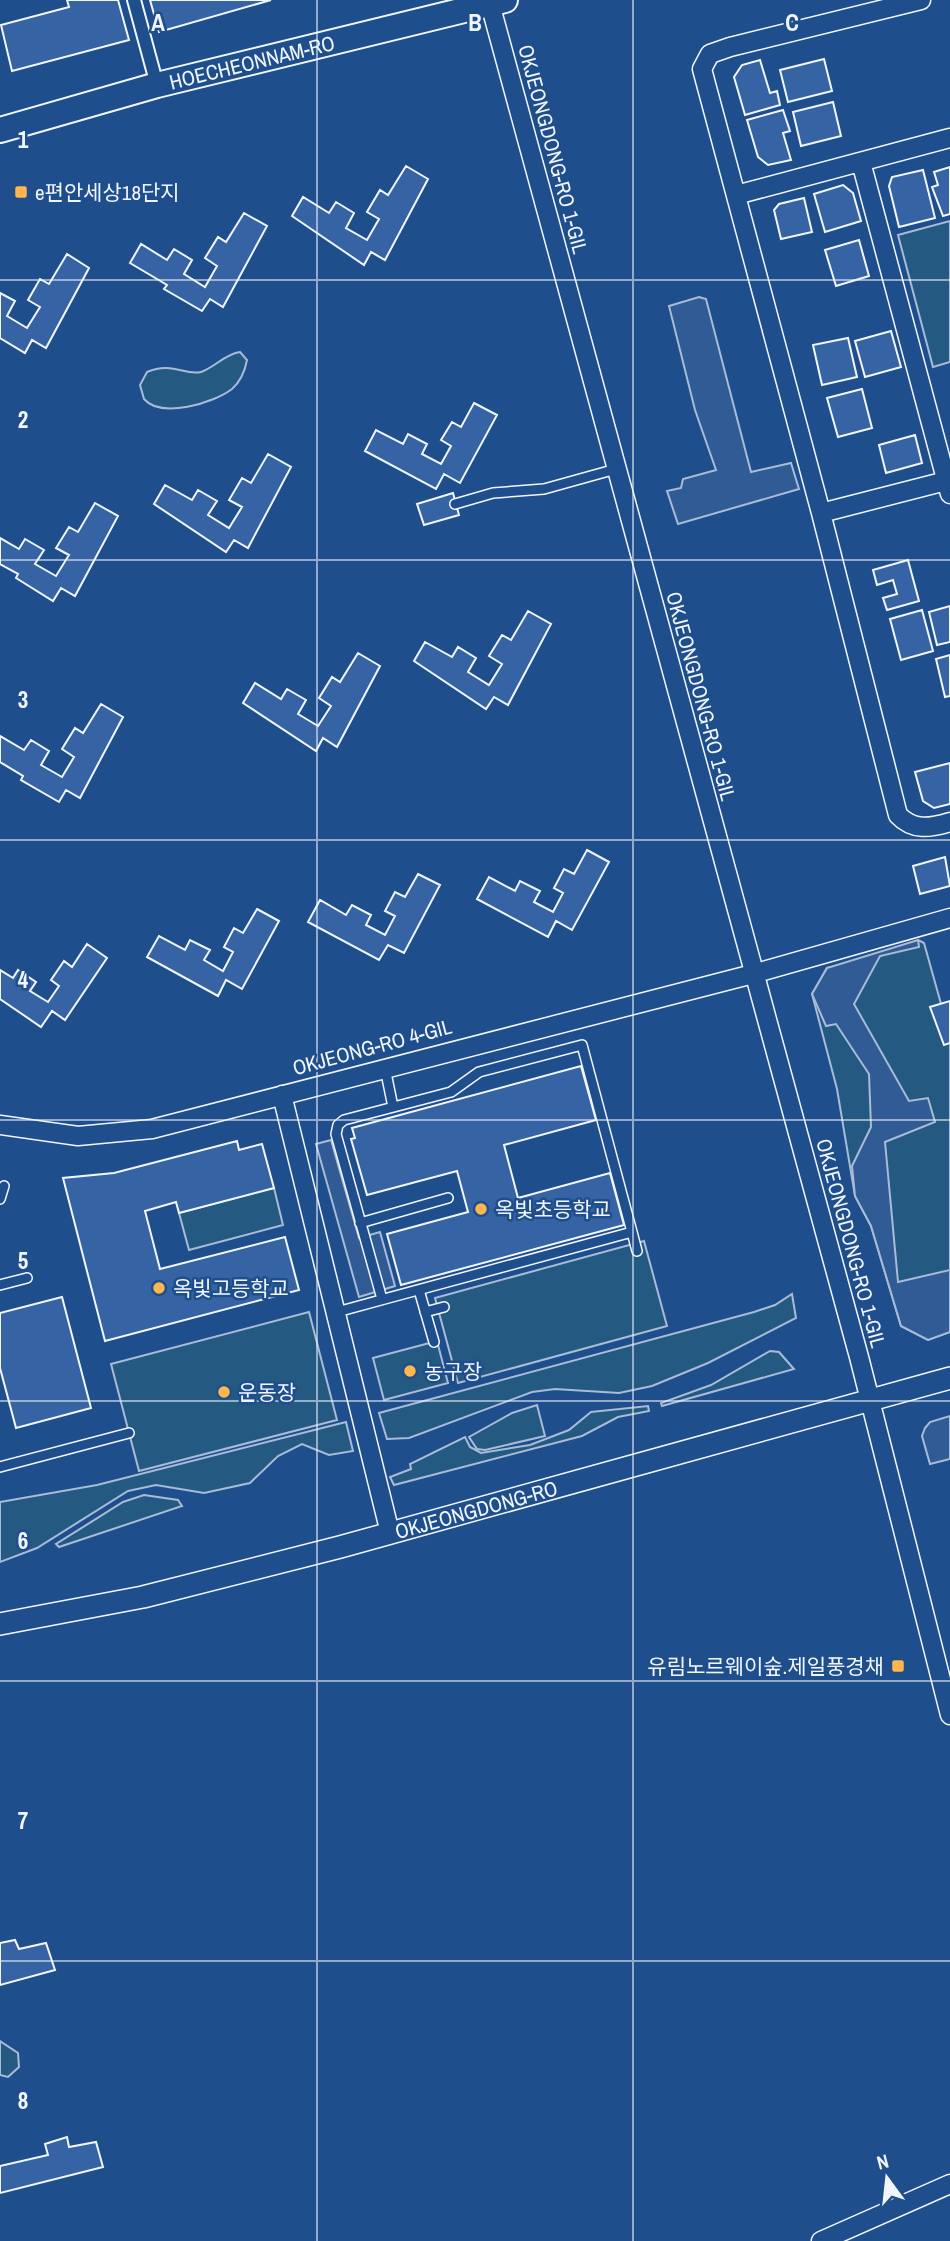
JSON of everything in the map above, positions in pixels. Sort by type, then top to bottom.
[{"type":"main road","name":"HOECHEONNAM-RO","points":[[0,130],[157,85],[495,1]]},
{"type":"street","points":[[134,0],[157,85]]},
{"type":"street","points":[[921,0],[710,54],[702,69],[821,513],[898,815],[908,825],[920,828],[950,822]]},
{"type":"street","name":"OKJEONGDONG-RO 1-GIL","points":[[495,1],[616,469],[870,1400],[950,1715]]},
{"type":"street","points":[[736,195],[950,138]]},
{"type":"street","points":[[821,513],[949,485],[861,162]]},
{"type":"street","name":"OKJEONG-RO 4-GIL","points":[[0,1125],[78,1136],[122,1134],[753,974],[950,918]]},
{"type":"street","points":[[282,1095],[390,1533]]},
{"type":"street","name":"OKJEONGDONG-RO","points":[[0,1624],[144,1597],[390,1533],[950,1378]]},
{"type":"street","points":[[821,2241],[950,2184]]},
{"type":"lane","points":[[455,504],[493,493],[544,489],[616,469]]},
{"type":"lane","points":[[382,1300],[336,1129],[344,1120],[451,1092],[479,1072],[582,1045],[637,1251]]},
{"type":"lane","points":[[384,1067],[393,1107]]},
{"type":"lane","points":[[0,1199],[4,1186]]},
{"type":"lane","points":[[360,1223],[447,1198]]},
{"type":"lane","points":[[337,1312],[632,1232]]},
{"type":"lane","points":[[0,1285],[27,1278]]},
{"type":"lane","points":[[419,1290],[433,1342]]},
{"type":"lane","points":[[425,1312],[444,1307]]},
{"type":"lane","points":[[0,1467],[129,1433]]},
{"type":"shaded area","points":[[950,221],[950,362],[933,367],[898,235]]},
{"type":"shaded area","points":[[699,297],[706,299],[751,472],[791,463],[799,489],[678,524],[667,491],[681,488],[683,479],[716,470],[695,410],[669,306]]},
{"type":"shaded area","points":[[240,352],[247,360],[244,372],[235,386],[224,394],[201,404],[175,408],[162,408],[144,399],[140,385],[147,372],[171,368],[201,372]]},
{"type":"shaded area","points":[[918,940],[924,943],[950,1036],[950,1332],[928,1340],[901,1326],[871,1226],[855,1196],[837,1089],[812,994],[827,968],[880,956]]},
{"type":"shaded area","points":[[918,940],[919,947],[880,956],[854,1004],[909,1101],[928,1098],[935,1122],[885,1142],[898,1282],[950,1270],[950,1332],[928,1340],[901,1326],[871,1226],[855,1196],[852,1166],[871,1127],[869,1074],[836,1024],[826,1026],[812,994],[827,968]]},
{"type":"shaded area","points":[[331,1140],[359,1238],[380,1232],[395,1286],[359,1297],[316,1144]]},
{"type":"shaded area","points":[[274,1188],[283,1225],[189,1250],[179,1213]]},
{"type":"shaded area","points":[[644,1241],[667,1326],[458,1383],[435,1298]]},
{"type":"shaded area","points":[[792,1294],[796,1318],[708,1363],[652,1386],[619,1393],[555,1389],[532,1392],[409,1438],[387,1439],[379,1413],[754,1312],[775,1305]]},
{"type":"shaded area","name":"운동장","points":[[309,1312],[337,1420],[139,1471],[111,1364]]},
{"type":"shaded area","name":"농구장","points":[[437,1341],[448,1383],[384,1400],[373,1358]]},
{"type":"shaded area","points":[[770,1351],[779,1352],[794,1369],[662,1406],[661,1403],[711,1385]]},
{"type":"shaded area","points":[[537,1405],[545,1436],[485,1450],[477,1449],[469,1437],[512,1413]]},
{"type":"shaded area","points":[[648,1406],[649,1411],[618,1417],[582,1436],[394,1485],[390,1477],[411,1469],[410,1464],[465,1437],[470,1447],[481,1453],[530,1445],[569,1430],[591,1412]]},
{"type":"shaded area","points":[[950,1416],[950,1459],[930,1464],[922,1436],[925,1428],[930,1422]]},
{"type":"shaded area","points":[[346,1422],[353,1451],[329,1455],[302,1444],[278,1456],[250,1483],[204,1493],[156,1485],[128,1491],[37,1548],[0,1562],[0,1502],[97,1485]]},
{"type":"shaded area","points":[[144,1495],[178,1500],[182,1506],[59,1547],[56,1544],[123,1502]]},
{"type":"shaded area","points":[[0,2041],[18,2053],[19,2067],[8,2077],[0,2075]]},
{"type":"building","points":[[67,0],[118,0],[129,40],[12,71],[1,25],[69,7]]},
{"type":"building","points":[[150,0],[271,0],[159,32]]},
{"type":"building","points":[[824,59],[832,91],[788,102],[780,70]]},
{"type":"building","points":[[760,60],[770,93],[777,91],[780,105],[745,115],[734,77],[742,65]]},
{"type":"building","points":[[833,102],[841,136],[801,146],[793,112]]},
{"type":"building","points":[[783,110],[790,131],[783,133],[791,160],[768,165],[758,157],[747,120]]},
{"type":"building","points":[[406,166],[428,179],[385,260],[371,252],[364,265],[292,216],[303,197],[329,213],[336,202],[354,213],[346,228],[367,240],[379,219],[367,212],[380,190],[388,195]]},
{"type":"building","points":[[950,167],[950,214],[943,216],[932,187],[938,185],[934,172]]},
{"type":"building","points":[[923,170],[935,218],[899,227],[889,186],[892,177]]},
{"type":"building","points":[[843,185],[853,193],[861,221],[825,232],[814,194]]},
{"type":"building","points":[[804,198],[812,232],[781,239],[774,210],[779,204]]},
{"type":"building","points":[[244,213],[267,226],[223,307],[210,299],[202,311],[164,289],[167,285],[130,263],[141,244],[167,260],[174,249],[192,260],[184,274],[205,287],[217,266],[205,258],[218,237],[226,242]]},
{"type":"building","points":[[859,240],[869,276],[836,286],[825,250]]},
{"type":"building","points":[[67,254],[89,268],[46,348],[32,340],[25,353],[0,338],[0,293],[15,301],[7,316],[27,328],[40,307],[28,300],[40,279],[49,284]]},
{"type":"building","points":[[891,331],[901,367],[865,377],[855,341]]},
{"type":"building","points":[[848,338],[857,377],[822,385],[813,345]]},
{"type":"building","points":[[862,389],[872,428],[838,437],[827,398]]},
{"type":"building","points":[[474,403],[497,415],[460,483],[444,474],[436,489],[365,451],[376,430],[403,444],[408,434],[427,444],[422,454],[441,464],[451,446],[441,440],[452,422],[461,427]]},
{"type":"building","points":[[915,435],[922,463],[886,473],[879,445]]},
{"type":"building","points":[[268,454],[291,467],[248,548],[234,540],[226,552],[154,504],[165,485],[192,500],[198,490],[217,501],[208,515],[229,528],[242,507],[229,500],[242,478],[251,483]]},
{"type":"building","points":[[453,493],[459,515],[424,525],[417,504]]},
{"type":"building","points":[[95,503],[118,516],[75,596],[61,588],[53,601],[16,578],[18,574],[0,564],[0,538],[19,549],[25,539],[44,550],[35,564],[56,576],[69,555],[56,548],[69,527],[78,532]]},
{"type":"building","points":[[908,560],[919,601],[887,610],[883,598],[897,594],[893,580],[877,585],[873,570]]},
{"type":"building","points":[[950,606],[950,642],[937,645],[929,612]]},
{"type":"building","points":[[922,610],[933,651],[901,660],[890,619]]},
{"type":"building","points":[[528,611],[551,624],[508,705],[494,697],[486,709],[414,661],[425,642],[452,657],[458,647],[476,658],[468,672],[489,685],[502,664],[489,656],[502,635],[511,640]]},
{"type":"building","points":[[358,653],[380,666],[337,747],[323,738],[316,751],[243,703],[255,683],[281,699],[287,689],[306,700],[298,714],[318,726],[331,706],[319,698],[332,677],[340,682]]},
{"type":"building","points":[[950,655],[950,696],[945,697],[936,659]]},
{"type":"building","points":[[101,704],[123,717],[80,798],[66,790],[59,802],[21,780],[23,776],[0,762],[0,736],[24,750],[31,740],[49,751],[41,765],[62,777],[74,757],[62,749],[75,728],[83,733]]},
{"type":"building","points":[[950,763],[950,804],[934,808],[923,801],[915,772]]},
{"type":"building","points":[[587,850],[609,862],[572,930],[556,921],[548,937],[477,899],[489,877],[515,891],[520,881],[540,891],[534,902],[553,912],[563,893],[554,888],[564,869],[574,874]]},
{"type":"building","points":[[945,857],[950,886],[920,894],[913,866]]},
{"type":"building","points":[[418,874],[440,885],[404,953],[388,945],[379,960],[308,922],[320,900],[346,915],[352,905],[371,915],[366,925],[385,935],[395,916],[385,911],[395,892],[405,897]]},
{"type":"building","points":[[257,909],[279,921],[242,989],[226,980],[218,996],[147,957],[159,936],[185,950],[190,940],[210,950],[204,960],[223,971],[233,952],[224,947],[234,928],[243,933]]},
{"type":"building","points":[[87,944],[107,958],[65,1020],[52,1011],[41,1027],[0,999],[0,970],[13,978],[18,970],[36,982],[30,991],[48,1002],[59,986],[51,980],[64,961],[72,967]]},
{"type":"building","points":[[950,1001],[950,1043],[944,1045],[930,1007]]},
{"type":"building","name":"옥빛초등학교","points":[[581,1066],[596,1120],[504,1145],[518,1198],[610,1173],[624,1225],[401,1285],[387,1234],[468,1212],[457,1171],[367,1195],[351,1139],[355,1138],[352,1128]]},
{"type":"building","points":[[237,1141],[239,1150],[262,1144],[274,1188],[179,1213],[176,1202],[145,1211],[160,1269],[285,1237],[299,1290],[105,1341],[63,1178],[114,1173]]},
{"type":"building","points":[[62,1297],[91,1408],[16,1428],[0,1368],[0,1313]]},
{"type":"building","points":[[15,1940],[19,1949],[46,1943],[55,1970],[0,1985],[0,1943]]},
{"type":"building","points":[[67,2137],[69,2147],[96,2142],[103,2167],[0,2193],[0,2166],[48,2155],[45,2144]]},
{"type":"place","name":"e편안세상18단지","points":[[21,192]]},
{"type":"place","name":"옥빛초등학교","points":[[481,1209]]},
{"type":"place","name":"옥빛고등학교","points":[[159,1288]]},
{"type":"place","name":"농구장","points":[[410,1371]]},
{"type":"place","name":"운동장","points":[[224,1392]]},
{"type":"place","name":"유림노르웨이숲.제일풍경채","points":[[898,1666]]}]
